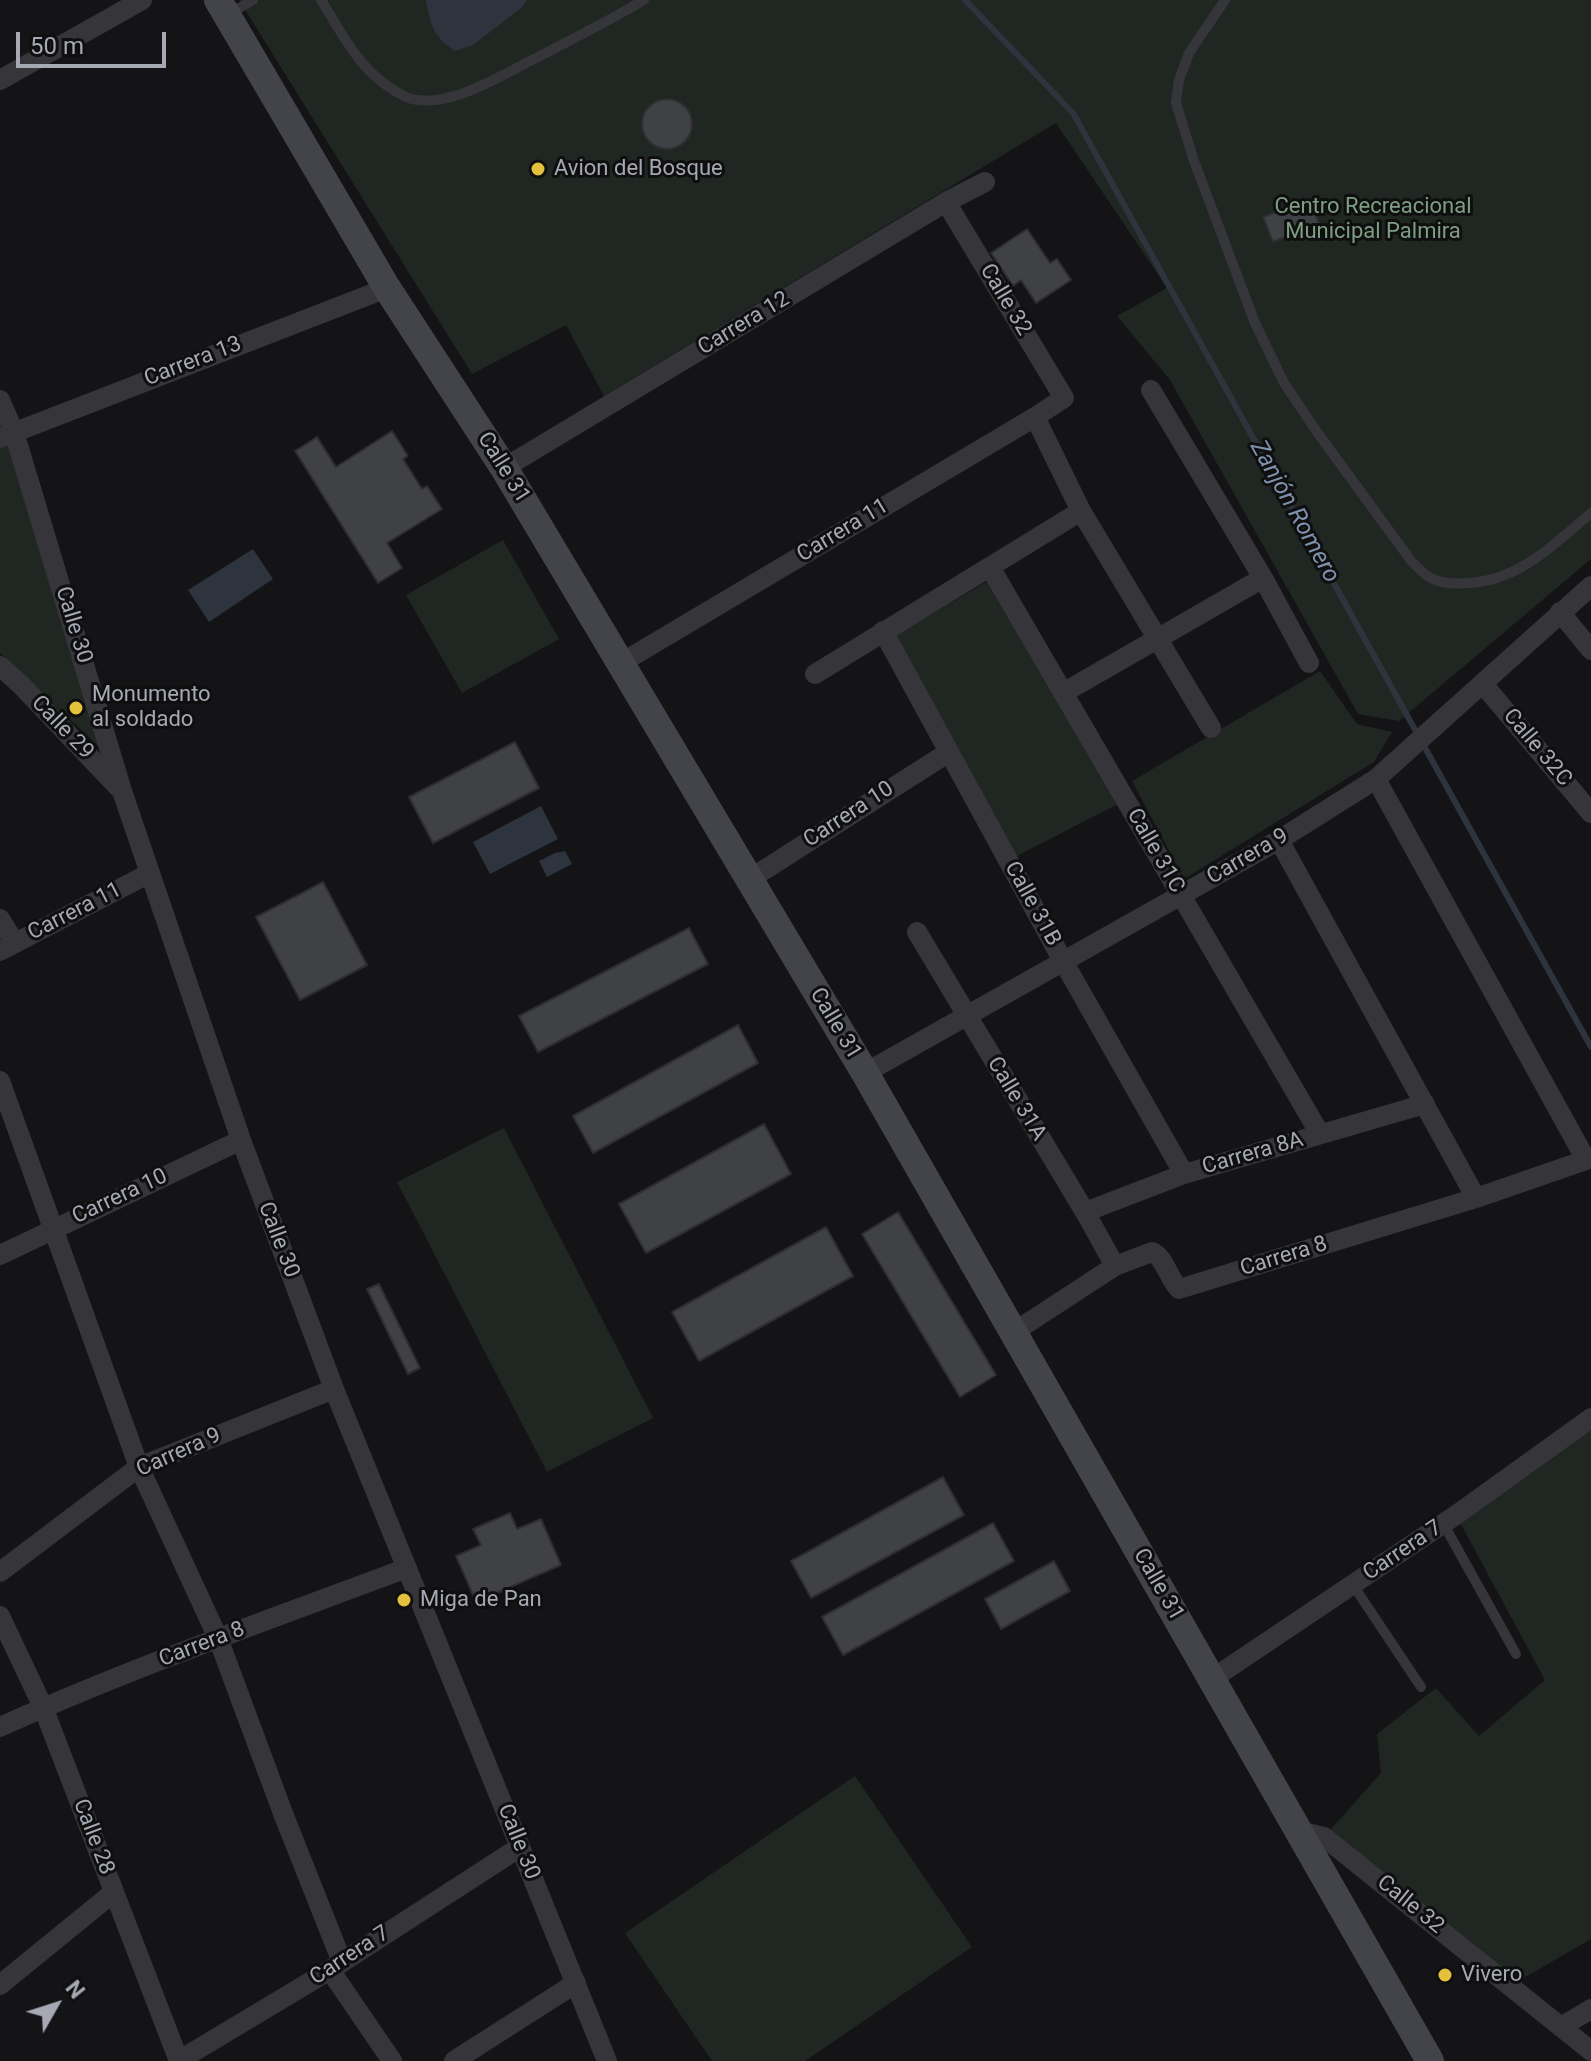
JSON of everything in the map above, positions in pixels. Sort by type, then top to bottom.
[{"type":"main road","name":"Calle 31","points":[[223,8],[387,288],[504,468],[865,1073],[1430,2061]]},
{"type":"street","points":[[0,80],[142,0]]},
{"type":"street","name":"Carrera 12","points":[[504,468],[946,202],[985,182]]},
{"type":"street","name":"Calle 32","points":[[946,202],[1064,398]]},
{"type":"street","name":"Carrera 13","points":[[7,435],[387,288]]},
{"type":"street","points":[[1151,390],[1263,578],[1309,663]]},
{"type":"street","name":"Carrera 11","points":[[621,663],[1064,398]]},
{"type":"street","name":"Calle 30","points":[[0,400],[7,435],[122,791],[241,1140],[334,1389],[607,2061]]},
{"type":"street","points":[[1035,417],[1081,511],[1211,728]]},
{"type":"street","points":[[815,674],[1081,511]]},
{"type":"street","name":"Calle 31C","points":[[990,567],[1320,1134]]},
{"type":"street","points":[[1063,693],[1263,578]]},
{"type":"street","name":"Carrera 9","points":[[865,1073],[1279,840],[1376,779],[1591,586]]},
{"type":"street","points":[[1560,612],[1591,650]]},
{"type":"street","name":"Calle 31B","points":[[883,631],[1063,961],[1184,1174]]},
{"type":"street","name":"Calle 29","points":[[0,666],[122,791]]},
{"type":"street","name":"Calle 32C","points":[[1483,684],[1591,813]]},
{"type":"street","name":"Carrera 10","points":[[750,879],[949,752]]},
{"type":"street","name":"Carrera 8","points":[[1014,1332],[1115,1266],[1152,1252],[1156,1252],[1179,1289],[1476,1198],[1586,1160],[1376,779]]},
{"type":"street","points":[[1279,840],[1476,1198]]},
{"type":"street","name":"Carrera 11","points":[[7,947],[150,873]]},
{"type":"street","points":[[0,919],[7,947]]},
{"type":"street","name":"Calle 31A","points":[[917,932],[1115,1266]]},
{"type":"street","points":[[0,1081],[139,1467],[218,1638],[336,1966],[392,2061]]},
{"type":"street","name":"Carrera 8A","points":[[1085,1212],[1184,1174],[1425,1104]]},
{"type":"street","name":"Carrera 10","points":[[0,1255],[241,1140]]},
{"type":"street","name":"Carrera 9","points":[[0,1572],[139,1467],[334,1389]]},
{"type":"street","name":"Carrera 7","points":[[1212,1679],[1353,1585],[1591,1418]]},
{"type":"street","name":"Carrera 8","points":[[0,1727],[218,1638],[407,1568]]},
{"type":"street","name":"Calle 28","points":[[0,1616],[43,1707],[179,2061]]},
{"type":"street","name":"Calle 32","points":[[1299,1831],[1324,1837],[1591,2051]]},
{"type":"street","name":"Carrera 7","points":[[179,2061],[336,1966],[520,1847]]},
{"type":"street","points":[[0,1985],[114,1892]]},
{"type":"street","points":[[454,2061],[576,1983]]},
{"type":"street","points":[[1561,2027],[1591,2009]]},
{"type":"lane","points":[[223,8],[253,0]]},
{"type":"lane","points":[[321,0],[360,62],[381,82],[407,98],[434,100],[458,95],[498,78],[644,0]]},
{"type":"lane","points":[[1225,0],[1189,53],[1179,80],[1176,103],[1194,161],[1255,323],[1284,383],[1301,409],[1402,549],[1431,578],[1454,584],[1485,583],[1509,575],[1541,556],[1591,513]]},
{"type":"lane","points":[[1443,1523],[1516,1654]]},
{"type":"lane","points":[[1353,1585],[1421,1687]]},
{"type":"green space","name":"Centro Recreacional Municipal Palmira","points":[[239,0],[1591,0],[1591,559],[1399,721],[1358,714],[1170,380],[1117,316],[1167,288],[1056,123],[604,396],[566,325],[472,374]]},
{"type":"green space","points":[[14,432],[114,761],[0,653],[0,438]]},
{"type":"green space","points":[[503,540],[559,639],[462,693],[406,595]]},
{"type":"green space","points":[[988,581],[1118,804],[1015,857],[895,636]]},
{"type":"green space","points":[[1320,671],[1357,724],[1392,732],[1374,762],[1184,879],[1132,781]]},
{"type":"green space","points":[[504,1128],[653,1418],[547,1472],[397,1182]]},
{"type":"green space","points":[[1591,1418],[1591,1939],[1510,1986],[1324,1837],[1381,1773],[1377,1734],[1436,1688],[1479,1736],[1545,1680],[1456,1515]]},
{"type":"green space","points":[[855,1776],[972,1947],[805,2061],[712,2061],[625,1933]]},
{"type":"shaded area","points":[[426,0],[527,0],[473,45],[455,51],[434,30]]},
{"type":"shaded area","points":[[253,549],[273,579],[209,622],[188,590]]},
{"type":"shaded area","points":[[541,806],[558,839],[490,874],[473,842]]},
{"type":"shaded area","points":[[565,851],[572,864],[547,877],[539,861]]},
{"type":"building","points":[[667,99],[685,106],[692,124],[685,142],[667,149],[649,142],[642,124],[649,106]]},
{"type":"building","points":[[1309,199],[1319,223],[1273,242],[1263,217]]},
{"type":"building","points":[[1027,229],[1050,263],[1057,259],[1071,280],[1036,303],[1021,280],[1013,286],[991,253]]},
{"type":"building","points":[[392,431],[408,456],[403,459],[422,489],[427,486],[442,509],[387,543],[402,568],[378,583],[295,451],[317,437],[336,467]]},
{"type":"building","points":[[515,742],[539,788],[433,843],[409,797]]},
{"type":"building","points":[[323,882],[367,965],[300,1000],[256,917]]},
{"type":"building","points":[[689,928],[708,964],[538,1052],[519,1016]]},
{"type":"building","points":[[738,1025],[758,1063],[593,1153],[573,1116]]},
{"type":"building","points":[[764,1124],[791,1174],[646,1253],[619,1204]]},
{"type":"building","points":[[898,1212],[996,1375],[960,1397],[862,1234]]},
{"type":"building","points":[[826,1227],[853,1276],[699,1361],[672,1312]]},
{"type":"building","points":[[379,1284],[420,1368],[408,1374],[367,1289]]},
{"type":"building","points":[[943,1477],[964,1515],[811,1598],[791,1561]]},
{"type":"building","points":[[510,1513],[517,1529],[541,1519],[561,1565],[476,1602],[456,1556],[481,1545],[473,1529]]},
{"type":"building","points":[[993,1523],[1014,1561],[843,1655],[822,1617]]},
{"type":"building","points":[[1054,1561],[1070,1591],[1001,1629],[985,1599]]},
{"type":"waterway","name":"Zanjón Romero","points":[[965,0],[1073,113],[1591,1047]]},
{"type":"place","name":"Avion del Bosque","points":[[538,169]]},
{"type":"place","name":"Monumento al soldado","points":[[76,708]]},
{"type":"place","name":"Miga de Pan","points":[[404,1600]]},
{"type":"place","name":"Vivero","points":[[1445,1975]]}]
